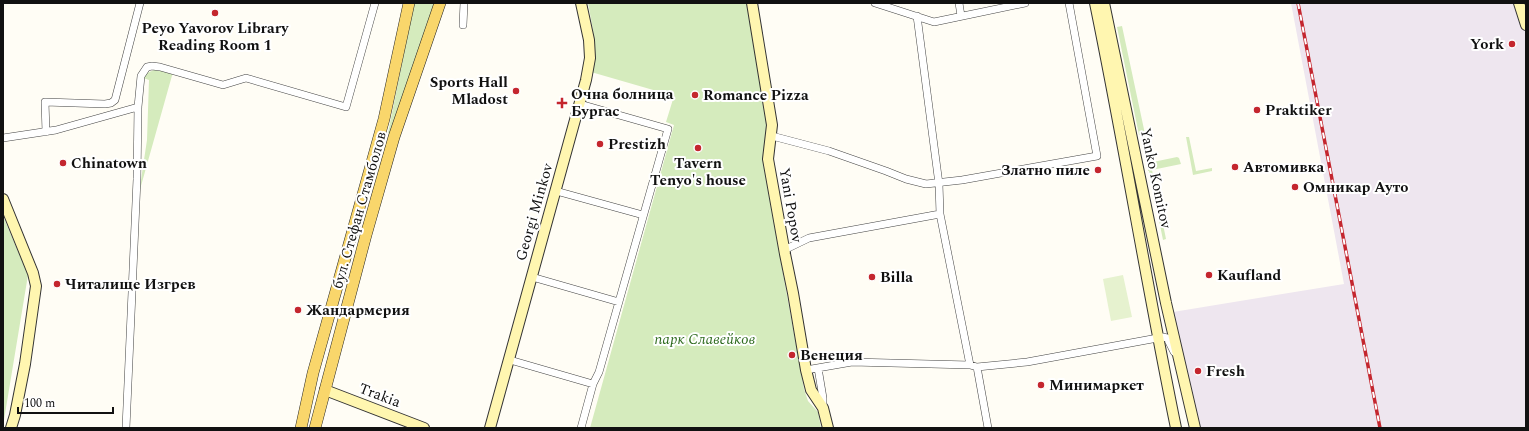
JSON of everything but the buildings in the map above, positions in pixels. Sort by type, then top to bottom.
[{"type":"main road","name":"бул. Стефан Стамболов","points":[[301,428],[313,374],[384,119],[408,3]]},
{"type":"main road","name":"бул. Стефан Стамболов","points":[[315,428],[394,137],[440,3]]},
{"type":"main road","points":[[325,390],[320,388],[319,382],[332,332],[335,297]]},
{"type":"street","points":[[46,132],[45,102],[105,104],[111,103],[115,100],[140,3]]},
{"type":"street","points":[[126,428],[138,107],[141,76],[144,71],[152,66],[224,85],[246,78],[346,107],[375,3]]},
{"type":"street","points":[[463,25],[464,3]]},
{"type":"street","name":"Georgi Minkov","points":[[490,428],[580,104],[590,58],[589,40],[581,3]]},
{"type":"street","name":"Yani Popov","points":[[752,3],[772,125],[772,136],[768,159],[806,370],[811,390],[823,408]]},
{"type":"street","points":[[875,3],[934,22],[1025,3]]},
{"type":"street","points":[[959,3],[961,16]]},
{"type":"street","points":[[772,136],[829,151],[886,171],[906,180],[926,184],[939,184],[1097,156],[1069,3]]},
{"type":"street","name":"Yanko Komitov","points":[[1095,3],[1111,80],[1176,428]]},
{"type":"street","name":"Yanko Komitov","points":[[1104,3],[1195,428]]},
{"type":"street","points":[[1519,3],[1526,25]]},
{"type":"street","points":[[917,16],[939,184],[940,214],[970,365]]},
{"type":"street","points":[[580,104],[668,129],[599,372],[593,384],[581,428]]},
{"type":"street","points":[[3,138],[46,132],[138,107]]},
{"type":"street","points":[[556,191],[643,215]]},
{"type":"street","points":[[3,199],[33,273],[36,286],[25,364],[11,428]]},
{"type":"street","points":[[784,250],[809,238],[940,214]]},
{"type":"street","points":[[532,277],[619,302]]},
{"type":"street","points":[[806,370],[852,362],[970,365],[977,367],[1027,362],[1158,338]]},
{"type":"street","name":"Yanko Komitov","points":[[1158,338],[1167,338],[1179,359]]},
{"type":"street","points":[[510,360],[593,384]]},
{"type":"street","points":[[977,367],[988,428]]},
{"type":"street","name":"Yani Popov","points":[[818,368],[823,398],[823,408],[828,428]]},
{"type":"street","name":"Trakia","points":[[325,390],[424,428]]},
{"type":"street","points":[[1169,394],[1176,400],[1183,398],[1187,394]]},
{"type":"shaded area","points":[[1291,3],[1526,3],[1526,428],[1196,428],[1173,312],[1344,284]]},
{"type":"green space","points":[[414,3],[436,3],[390,134],[388,133]]},
{"type":"green space","name":"парк Славейков","points":[[588,3],[748,3],[768,133],[763,163],[804,389],[808,401],[818,412],[821,428],[590,428],[674,125],[666,122],[674,96],[591,72],[595,55],[593,30]]},
{"type":"green space","points":[[1122,26],[1145,134],[1139,135],[1117,27]]},
{"type":"green space","points":[[154,70],[173,72],[139,193],[147,140],[149,80],[143,78],[147,73]]},
{"type":"green space","points":[[1186,137],[1189,137],[1196,171],[1212,168],[1212,171],[1193,175]]},
{"type":"green space","points":[[1177,157],[1179,158],[1181,164],[1152,170],[1166,239],[1163,240],[1148,171],[1149,165],[1153,162]]},
{"type":"green space","points":[[3,216],[28,275],[3,426]]},
{"type":"green space","points":[[1123,275],[1132,317],[1111,321],[1103,279]]},
{"type":"railway","points":[[1298,3],[1380,428]]},
{"type":"place","name":"Peyo Yavorov Library Reading Room 1","points":[[215,13]]},
{"type":"place","name":"York","points":[[1512,44]]},
{"type":"place","name":"Sports Hall Mladost","points":[[516,91]]},
{"type":"place","name":"Romance Pizza","points":[[695,95]]},
{"type":"place","name":"Oчна болница Бургас","points":[[562,103]]},
{"type":"place","name":"Praktiker","points":[[1257,110]]},
{"type":"place","name":"Prestizh","points":[[600,144]]},
{"type":"place","name":"Tavern Tenyo's house","points":[[698,148]]},
{"type":"place","name":"Chinatown","points":[[63,163]]},
{"type":"place","name":"Автомивка","points":[[1235,167]]},
{"type":"place","name":"Златно пиле","points":[[1098,170]]},
{"type":"place","name":"Омникар Ауто","points":[[1295,187]]},
{"type":"place","name":"Kaufland","points":[[1209,275]]},
{"type":"place","name":"Billa","points":[[872,277]]},
{"type":"place","name":"Читалище Изгрев","points":[[57,284]]},
{"type":"place","name":"Жандармерия","points":[[298,310]]},
{"type":"place","name":"Венеция","points":[[792,355]]},
{"type":"place","name":"Fresh","points":[[1198,371]]},
{"type":"place","name":"Минимаркет","points":[[1041,385]]}]
